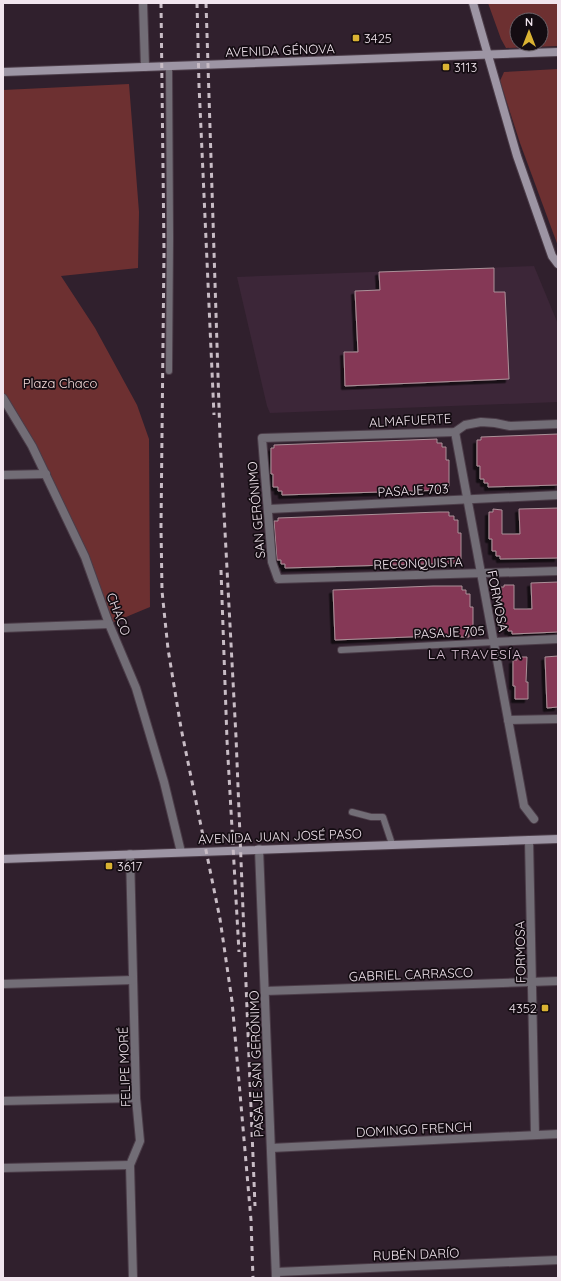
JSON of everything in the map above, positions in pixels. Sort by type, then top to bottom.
[{"type":"main road","points":[[473,3],[516,156],[552,256],[558,264]]},
{"type":"main road","name":"AVENIDA GÉNOVA","points":[[3,72],[558,52]]},
{"type":"main road","name":"AVENIDA JUAN JOSÉ PASO","points":[[3,859],[558,839]]},
{"type":"street","points":[[143,3],[145,67]]},
{"type":"street","name":"CHACO","points":[[3,398],[32,446],[85,557],[108,624],[136,688],[164,782],[181,852]]},
{"type":"street","name":"ALMAFUERTE","points":[[262,438],[455,432],[465,426],[481,422],[510,426],[558,424]]},
{"type":"street","name":"FORMOSA","points":[[455,432],[524,806],[534,819]]},
{"type":"street","name":"SAN GERÓNIMO","points":[[262,438],[269,509],[272,562],[278,579]]},
{"type":"street","points":[[3,475],[46,474]]},
{"type":"street","name":"PASAJE 703","points":[[269,509],[558,495]]},
{"type":"street","name":"RECONQUISTA","points":[[278,579],[558,571]]},
{"type":"street","points":[[3,628],[108,624]]},
{"type":"street","name":"PASAJE 705","points":[[494,642],[558,639]]},
{"type":"street","points":[[508,720],[558,719]]},
{"type":"street","name":"FORMOSA","points":[[529,840],[535,1135]]},
{"type":"street","name":"PASAJE SAN GERÓNIMO","points":[[259,849],[276,1275]]},
{"type":"street","name":"FELIPE MORÉ","points":[[130,854],[136,1098],[140,1141],[130,1165],[133,1278]]},
{"type":"street","points":[[3,984],[133,980]]},
{"type":"street","name":"GABRIEL CARRASCO","points":[[265,991],[558,981]]},
{"type":"street","points":[[3,1101],[136,1098]]},
{"type":"street","name":"DOMINGO FRENCH","points":[[271,1148],[558,1134]]},
{"type":"street","points":[[3,1168],[130,1165]]},
{"type":"street","name":"RUBÉN DARÍO","points":[[276,1275],[558,1260]]},
{"type":"lane","points":[[169,66],[169,371]]},
{"type":"lane","name":"PASAJE 705","points":[[341,650],[494,642]]},
{"type":"lane","points":[[352,812],[371,817],[382,817],[392,844]]},
{"type":"shaded area","points":[[534,266],[558,324],[558,402],[270,413],[267,406],[237,277]]},
{"type":"green space","points":[[488,3],[558,3],[558,46],[549,46],[549,12],[509,12],[509,48],[506,48],[501,39]]},
{"type":"green space","points":[[558,69],[558,246],[520,143],[500,81],[504,72]]},
{"type":"green space","name":"Plaza Chaco","points":[[129,84],[139,212],[138,268],[61,276],[95,328],[137,405],[149,439],[150,607],[109,624],[85,557],[3,398],[3,90]]},
{"type":"building","points":[[494,268],[494,292],[505,292],[509,379],[345,386],[344,352],[358,352],[355,291],[380,290],[379,272]]},
{"type":"building","points":[[558,434],[558,485],[488,487],[488,483],[484,483],[484,479],[480,479],[480,466],[477,466],[477,440],[481,440],[481,437]]},
{"type":"building","points":[[437,439],[437,443],[442,443],[442,447],[446,447],[446,460],[449,460],[449,486],[445,486],[445,490],[282,495],[282,491],[278,491],[278,487],[273,487],[273,474],[271,474],[271,448],[274,448],[274,445]]},
{"type":"building","points":[[558,508],[558,558],[500,559],[500,556],[496,556],[496,551],[492,551],[492,539],[489,539],[489,512],[493,512],[493,509],[502,510],[502,534],[520,534],[519,509]]},
{"type":"building","points":[[449,512],[449,516],[454,516],[454,520],[458,520],[458,533],[461,533],[461,559],[457,559],[457,563],[285,568],[285,564],[281,564],[281,560],[277,560],[274,521],[278,521],[278,518]]},
{"type":"building","points":[[558,582],[558,632],[512,634],[512,631],[508,631],[508,626],[503,626],[503,614],[501,614],[501,587],[504,587],[504,585],[514,585],[514,609],[532,609],[531,583]]},
{"type":"building","points":[[462,586],[462,590],[466,590],[466,594],[470,594],[470,607],[473,607],[473,633],[469,633],[469,637],[458,637],[458,635],[335,640],[333,590]]},
{"type":"building","points":[[558,656],[558,707],[547,708],[545,657]]},
{"type":"building","points":[[517,657],[527,657],[526,682],[528,682],[528,699],[515,699],[515,686],[513,686],[513,660],[517,660]]},
{"type":"railway","points":[[161,3],[164,251],[161,527],[162,591],[168,649],[181,728],[220,919],[232,1001],[251,1220],[253,1278]]},
{"type":"railway","points":[[197,3],[199,85],[214,415]]},
{"type":"railway","points":[[206,3],[220,438],[236,737],[255,1206]]},
{"type":"railway","points":[[221,570],[227,740],[239,952]]},
{"type":"place","name":"3425","points":[[356,38]]},
{"type":"place","name":"3113","points":[[446,67]]},
{"type":"place","name":"3617","points":[[109,866]]},
{"type":"place","name":"4352","points":[[545,1008]]},
{"type":"district","name":"LA TRAVESÍA","points":[[475,654]]}]
